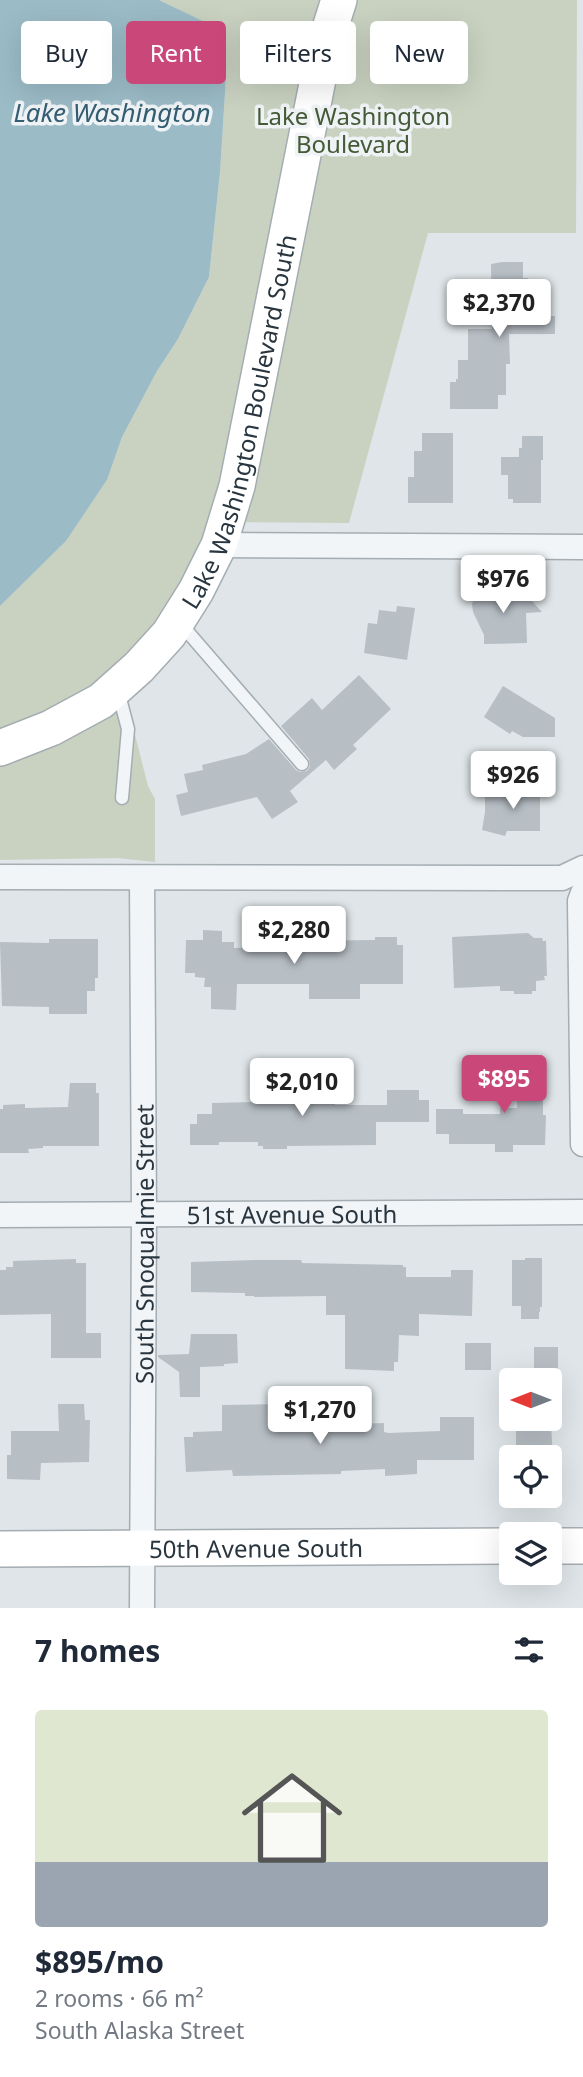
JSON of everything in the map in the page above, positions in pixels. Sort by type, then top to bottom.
[{"type":"main road","name":"Lake Washington Boulevard South","points":[[0,748],[51,728],[101,701],[139,667],[169,634],[196,591],[219,544],[237,486],[325,44],[339,0]]},
{"type":"main road","name":"50th Avenue South","points":[[0,1549],[499,1546]]},
{"type":"main road","points":[[562,1546],[583,1546]]},
{"type":"street","points":[[219,544],[583,548]]},
{"type":"street","points":[[0,877],[562,878],[583,868]]},
{"type":"street","name":"South Snoqualmie Street","points":[[142,879],[142,1608]]},
{"type":"street","points":[[583,893],[580,901],[583,1144]]},
{"type":"street","name":"51st Avenue South","points":[[0,1214],[583,1212]]},
{"type":"lane","points":[[178,620],[302,764]]},
{"type":"lane","points":[[117,687],[128,729],[122,798]]},
{"type":"green space","name":"Lake Washington Boulevard","points":[[159,0],[577,0],[576,233],[428,233],[349,523],[213,522],[207,541],[122,684],[148,786],[155,799],[155,862],[117,858],[0,860],[0,606],[66,541],[107,480],[122,437],[157,371],[178,339],[209,277],[226,84],[226,21],[203,21]]},
{"type":"water","name":"Lake Washington","points":[[0,0],[159,0],[203,21],[126,21],[126,84],[226,84],[209,277],[178,339],[157,371],[122,437],[107,480],[66,541],[0,606]]},
{"type":"building","points":[[523,262],[523,278],[528,278],[528,295],[550,295],[549,316],[555,316],[555,334],[509,334],[510,364],[506,364],[506,395],[498,395],[498,409],[450,409],[450,382],[456,382],[458,379],[458,360],[468,360],[468,329],[492,329],[491,264]]},
{"type":"building","points":[[422,433],[453,433],[453,503],[408,503],[408,477],[414,477],[414,451],[422,451]]},
{"type":"building","points":[[522,436],[543,436],[541,503],[513,503],[513,499],[508,499],[508,475],[501,475],[501,457],[519,457]]},
{"type":"building","points":[[513,587],[513,595],[526,595],[542,612],[526,613],[527,643],[484,644],[484,635],[472,604],[478,588]]},
{"type":"building","points":[[397,606],[415,608],[407,660],[364,653],[368,623],[377,624],[379,610],[396,612]]},
{"type":"building","points":[[359,675],[391,709],[353,745],[357,749],[334,770],[326,760],[290,791],[298,802],[272,819],[257,797],[181,816],[176,795],[188,792],[184,774],[203,770],[202,765],[246,754],[269,739],[296,770],[307,771],[310,766],[309,759],[281,726],[312,698],[322,710]]},
{"type":"building","points":[[503,686],[555,718],[555,737],[523,737],[512,731],[510,734],[484,717]]},
{"type":"building","points":[[540,788],[540,831],[507,831],[505,836],[482,830],[485,794],[501,794],[501,789]]},
{"type":"building","points":[[203,930],[222,931],[222,942],[234,942],[234,948],[274,947],[277,938],[297,938],[297,941],[375,940],[375,937],[397,937],[397,945],[403,945],[403,984],[360,984],[360,999],[309,999],[309,984],[237,984],[236,1010],[211,1009],[211,987],[204,987],[205,978],[195,977],[195,973],[185,973],[186,940],[203,940]]},
{"type":"building","points":[[528,933],[534,938],[546,941],[547,976],[544,976],[545,980],[536,981],[536,991],[532,991],[532,994],[500,991],[500,986],[454,988],[452,937]]},
{"type":"building","points":[[49,939],[98,939],[98,978],[95,978],[95,991],[87,991],[87,1014],[49,1014],[49,1007],[2,1006],[0,942],[49,943]]},
{"type":"building","points":[[517,1055],[543,1055],[545,1145],[513,1145],[513,1152],[495,1152],[495,1144],[449,1144],[449,1134],[436,1134],[436,1109],[463,1109],[463,1114],[500,1114],[500,1108],[517,1108]]},
{"type":"building","points":[[258,1077],[296,1079],[296,1086],[312,1086],[312,1102],[335,1105],[387,1105],[387,1090],[419,1090],[419,1100],[429,1100],[429,1122],[376,1122],[376,1145],[287,1146],[287,1149],[263,1149],[263,1146],[258,1146],[258,1142],[190,1145],[190,1124],[197,1124],[197,1114],[212,1114],[212,1103],[258,1102]]},
{"type":"building","points":[[70,1083],[96,1083],[96,1093],[99,1093],[99,1146],[43,1146],[28,1149],[29,1153],[0,1153],[0,1109],[3,1109],[3,1105],[25,1104],[25,1108],[68,1107]]},
{"type":"building","points":[[542,1258],[542,1307],[539,1319],[521,1319],[521,1306],[512,1306],[512,1260]]},
{"type":"building","points":[[76,1259],[76,1263],[86,1263],[86,1333],[101,1333],[101,1358],[51,1358],[51,1314],[0,1315],[0,1270],[13,1267],[13,1261]]},
{"type":"building","points":[[256,1260],[403,1265],[406,1267],[406,1277],[451,1277],[451,1270],[473,1270],[472,1316],[419,1314],[419,1336],[399,1335],[398,1362],[394,1362],[394,1371],[345,1369],[345,1315],[326,1315],[326,1296],[254,1297],[245,1296],[245,1293],[191,1292],[191,1262]]},
{"type":"building","points":[[191,1334],[237,1334],[238,1363],[200,1367],[200,1397],[180,1397],[179,1372],[158,1355],[189,1354]]},
{"type":"building","points":[[465,1343],[491,1343],[491,1370],[465,1370]]},
{"type":"building","points":[[534,1347],[558,1347],[558,1368],[534,1368]]},
{"type":"building","points":[[58,1404],[84,1404],[85,1420],[90,1420],[89,1462],[41,1463],[40,1480],[7,1479],[11,1431],[59,1431]]},
{"type":"building","points":[[279,1404],[280,1429],[328,1428],[328,1417],[356,1417],[356,1424],[384,1423],[384,1432],[389,1433],[440,1431],[440,1417],[474,1417],[474,1460],[417,1460],[417,1474],[385,1476],[385,1469],[341,1471],[341,1474],[233,1476],[232,1470],[186,1472],[184,1437],[193,1437],[193,1432],[222,1431],[222,1405]]},
{"type":"building","points":[[516,1432],[551,1432],[552,1445],[516,1445]]}]
